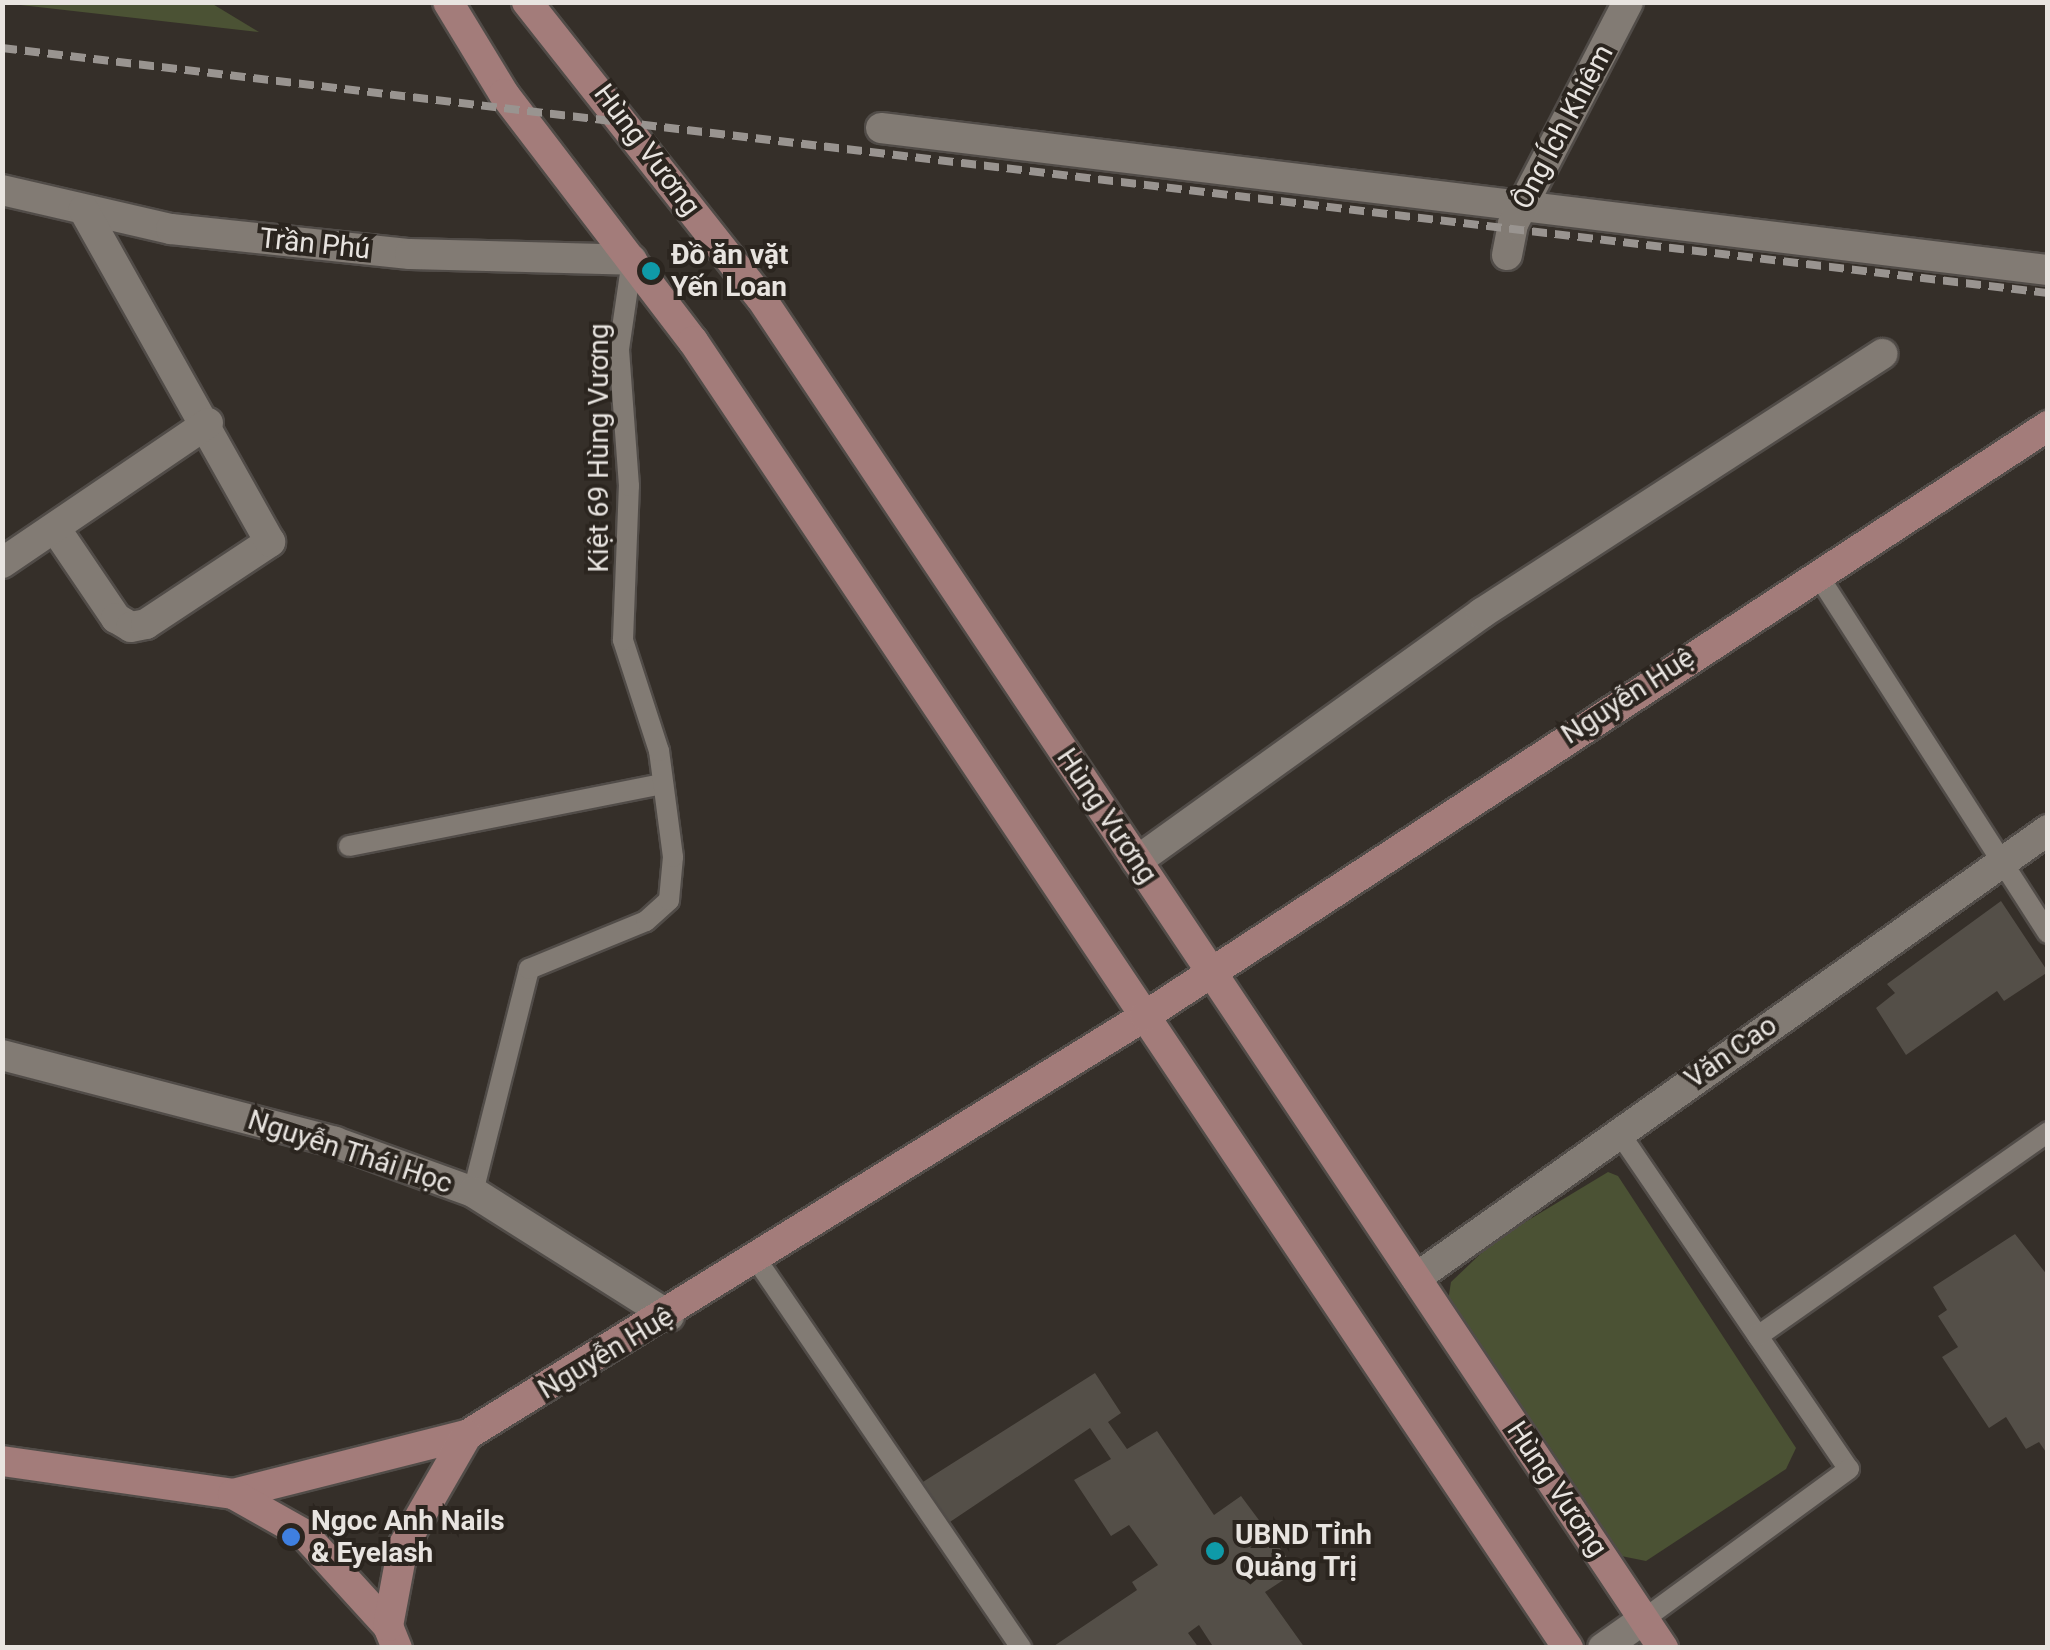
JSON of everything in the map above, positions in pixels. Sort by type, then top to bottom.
[{"type":"main road","points":[[448,2],[504,94],[632,260],[1568,1648]]},
{"type":"main road","name":"Hùng Vương","points":[[527,2],[761,298],[1663,1648]]},
{"type":"main road","name":"Nguyễn Huệ","points":[[2,1461],[233,1494],[467,1435],[670,1316],[1145,1016],[1816,572],[2048,426]]},
{"type":"main road","points":[[392,1637],[403,1546],[467,1435]]},
{"type":"main road","points":[[233,1494],[304,1534],[392,1637]]},
{"type":"street","name":"Ông Ích Khiêm","points":[[1507,255],[1522,208],[1628,2]]},
{"type":"street","points":[[882,128],[2048,270]]},
{"type":"street","name":"Trần Phú","points":[[2,190],[172,229],[410,254],[632,260]]},
{"type":"street","points":[[55,528],[116,618],[131,626],[264,551],[269,530],[84,210]]},
{"type":"street","points":[[1138,861],[1482,613],[1882,354]]},
{"type":"street","points":[[2,562],[208,424]]},
{"type":"street","name":"Văn Cao","points":[[1416,1278],[2048,830]]},
{"type":"street","name":"Nguyễn Thái Học","points":[[2,1054],[335,1142],[473,1192],[670,1316]]},
{"type":"street","points":[[1603,1648],[1644,1619]]},
{"type":"lane","name":"Kiệt 69 Hùng Vương","points":[[473,1192],[528,969],[646,922],[669,900],[664,784],[645,691],[623,640],[630,486],[619,349],[632,260]]},
{"type":"lane","points":[[1816,572],[2048,934]]},
{"type":"lane","points":[[349,846],[664,784]]},
{"type":"lane","points":[[1618,1132],[1849,1469],[1644,1619]]},
{"type":"lane","points":[[1758,1336],[2048,1132]]},
{"type":"lane","points":[[756,1259],[1021,1648]]},
{"type":"green space","points":[[3,3],[211,3],[259,32]]},
{"type":"green space","points":[[1608,1172],[1618,1176],[1796,1448],[1786,1469],[1646,1561],[1611,1554],[1448,1301],[1451,1282],[1494,1241]]},
{"type":"building","points":[[2001,901],[2048,972],[2004,1001],[1997,991],[1906,1055],[1876,1008],[1895,993],[1887,984]]},
{"type":"building","points":[[2015,1234],[2048,1276],[2048,1455],[2039,1442],[2026,1449],[2006,1417],[1989,1428],[1942,1357],[1958,1347],[1938,1316],[1947,1310],[1933,1287]]},
{"type":"building","name":"UBND Tỉnh Quảng Trị","points":[[1095,1373],[1121,1413],[1108,1422],[1127,1449],[1157,1431],[1214,1515],[1241,1496],[1297,1571],[1265,1592],[1305,1648],[1214,1648],[1199,1625],[1188,1633],[1199,1648],[1051,1648],[1137,1590],[1132,1582],[1158,1565],[1129,1525],[1111,1536],[1074,1480],[1111,1459],[1090,1428],[941,1528],[915,1487]]},
{"type":"railway","points":[[2,48],[2048,293]]},
{"type":"place","name":"Đồ ăn vặt Yến Loan","points":[[651,271]]},
{"type":"place","name":"Ngoc Anh Nails & Eyelash","points":[[291,1537]]},
{"type":"place","name":"UBND Tỉnh Quảng Trị","points":[[1215,1551]]}]
